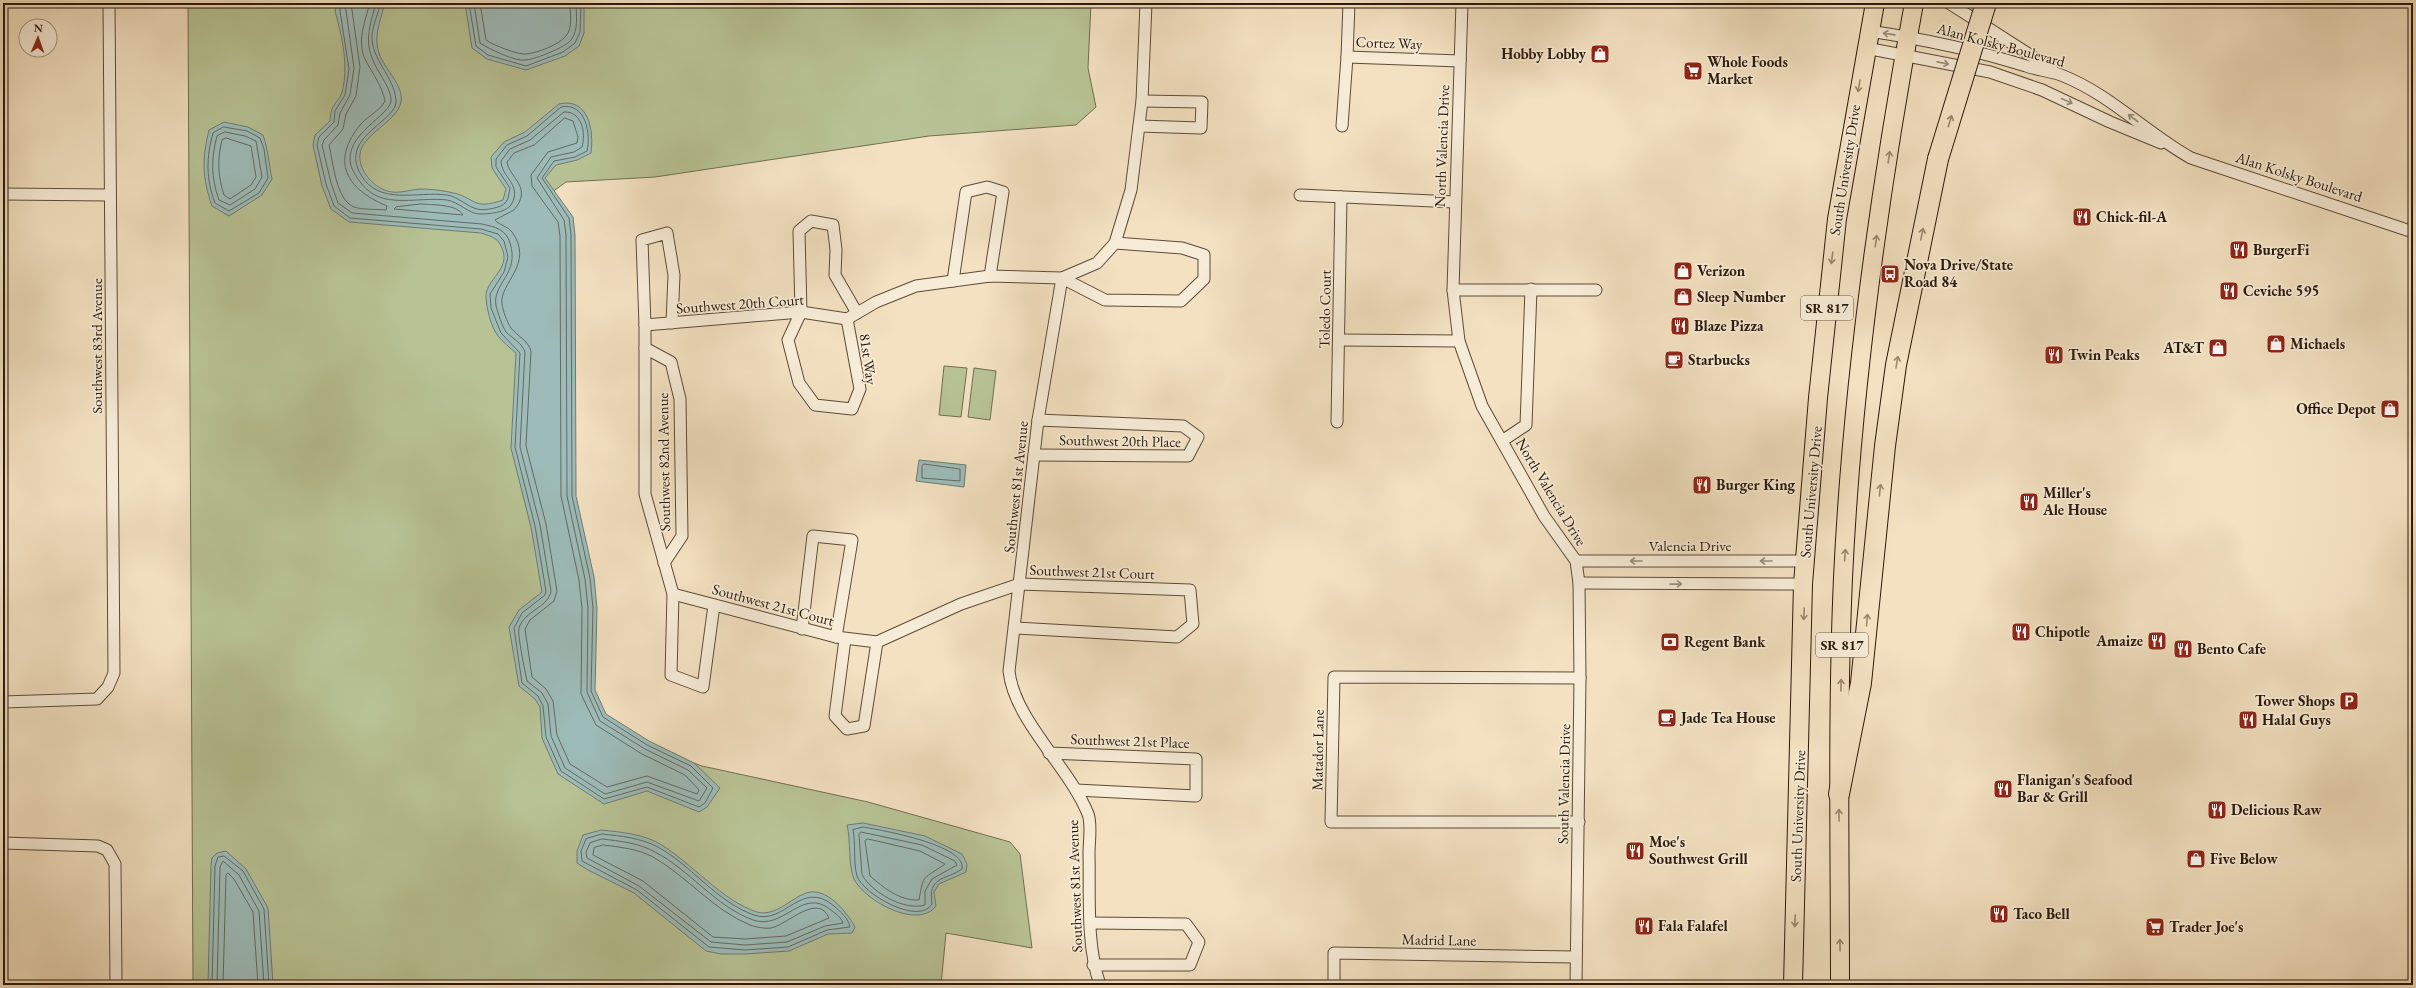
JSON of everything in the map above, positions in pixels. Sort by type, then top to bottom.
[{"type":"highway","points":[[1839,794],[1861,683],[1885,446],[1896,364],[1938,159],[1986,3]]},
{"type":"main road","name":"South University Drive","points":[[1793,985],[1803,584],[1830,270],[1846,162],[1874,3]]},
{"type":"main road","name":"SR 817","points":[[1840,985],[1839,794],[1843,578],[1857,392],[1882,196],[1914,3]]},
{"type":"street","name":"Southwest 83rd Avenue","points":[[3,702],[97,698],[108,687],[114,673],[110,3]]},
{"type":"street","points":[[847,319],[876,302],[916,286],[990,276],[1062,278],[1097,263],[1115,243],[1131,190],[1142,101],[1146,3]]},
{"type":"street","name":"Cortez Way","points":[[1349,3],[1346,57],[1460,61]]},
{"type":"street","name":"North Valencia Drive","points":[[1462,3],[1453,290],[1459,341],[1482,406],[1544,516],[1576,561],[1579,583]]},
{"type":"street","points":[[1949,3],[2061,75]]},
{"type":"street","name":"Alan Kolsky Boulevard","points":[[1868,39],[1908,36],[2000,57],[2061,75],[2114,104],[2176,150]]},
{"type":"street","name":"Alan Kolsky Boulevard","points":[[1868,39],[1905,56],[1990,72],[2042,90],[2191,158],[2413,232]]},
{"type":"street","points":[[1342,126],[1346,57]]},
{"type":"street","points":[[1139,126],[1201,128],[1202,102],[1142,101]]},
{"type":"street","points":[[953,281],[966,192],[987,187],[1003,192],[990,276]]},
{"type":"street","points":[[3,194],[110,195]]},
{"type":"street","points":[[1300,195],[1455,202]]},
{"type":"street","name":"Toledo Court","points":[[1337,422],[1340,340],[1341,197]]},
{"type":"street","name":"81st Way","points":[[847,319],[860,389],[852,409],[815,404],[799,383],[788,340],[801,312],[799,231],[811,221],[833,225],[836,250],[834,276],[857,313]]},
{"type":"street","name":"Southwest 82nd Avenue","points":[[672,323],[674,275],[667,233],[642,240],[645,325],[645,494],[673,594],[672,675],[704,687],[714,605]]},
{"type":"street","points":[[1062,278],[1104,300],[1181,301],[1204,279],[1204,256],[1182,248],[1115,243]]},
{"type":"street","name":"Southwest 81st Avenue","points":[[1062,278],[1038,420],[1009,672],[1010,681],[1019,703],[1050,753],[1076,790],[1088,816],[1093,965],[1100,985]]},
{"type":"street","name":"North Valencia Drive","points":[[1502,441],[1526,426],[1530,289]]},
{"type":"street","points":[[1453,290],[1596,290]]},
{"type":"street","name":"Southwest 20th Court","points":[[645,325],[801,312],[847,319]]},
{"type":"street","points":[[1340,340],[1459,341]]},
{"type":"street","name":"Southwest 82nd Avenue","points":[[645,348],[671,362],[680,399],[682,536],[664,563]]},
{"type":"street","name":"Southwest 20th Place","points":[[1034,455],[1188,456],[1198,438],[1183,426],[1038,420]]},
{"type":"street","points":[[802,629],[813,536],[852,540],[840,638],[835,716],[847,729],[864,726],[877,642]]},
{"type":"street","name":"Valencia Drive","points":[[1576,561],[1805,562]]},
{"type":"street","points":[[1579,583],[1803,584]]},
{"type":"street","name":"South Valencia Drive","points":[[1576,985],[1575,957],[1579,822],[1579,583]]},
{"type":"street","name":"Southwest 21st Court","points":[[673,594],[840,638],[877,642],[961,604],[1020,584],[1190,590],[1193,624],[1177,637],[1015,628]]},
{"type":"street","name":"Matador Lane","points":[[1579,822],[1331,822],[1334,677],[1580,678]]},
{"type":"street","name":"Southwest 21st Place","points":[[1050,753],[1196,759],[1196,796],[1076,790]]},
{"type":"street","points":[[3,843],[98,846],[107,850],[115,864],[116,985]]},
{"type":"street","points":[[1091,923],[1186,924],[1200,942],[1190,965],[1093,965]]},
{"type":"street","name":"Madrid Lane","points":[[1334,985],[1334,953],[1575,957]]},
{"type":"green space","points":[[188,3],[1091,3],[1088,68],[1096,107],[1076,125],[929,136],[655,177],[566,182],[533,206],[584,742],[613,734],[702,766],[868,802],[1010,842],[1020,854],[1032,948],[946,933],[941,985],[193,985]]},
{"type":"green space","points":[[944,366],[967,368],[961,417],[939,415]]},
{"type":"green space","points":[[974,368],[996,371],[990,420],[968,417]]},
{"type":"water","points":[[338,3],[385,3],[378,28],[377,47],[382,59],[400,89],[401,102],[393,116],[367,140],[362,147],[360,154],[360,160],[365,173],[374,184],[380,188],[392,192],[419,189],[438,190],[458,194],[479,204],[493,203],[503,200],[506,189],[492,168],[491,157],[504,142],[525,132],[559,104],[569,103],[577,106],[583,111],[587,118],[590,126],[592,144],[591,153],[577,160],[556,165],[545,178],[573,217],[575,235],[576,496],[594,577],[597,608],[595,690],[606,714],[649,741],[694,763],[720,788],[707,807],[699,812],[647,791],[604,804],[558,774],[542,738],[540,707],[535,699],[519,686],[509,627],[519,610],[542,592],[531,527],[511,448],[516,353],[495,332],[489,317],[486,300],[487,290],[501,269],[504,257],[503,251],[500,243],[495,239],[481,233],[349,222],[331,209],[322,186],[313,145],[315,135],[330,121],[333,107],[342,92],[344,82],[344,52],[335,11]]},
{"type":"water","points":[[465,3],[584,3],[584,33],[579,46],[565,56],[526,70],[487,59],[472,48]]},
{"type":"water","points":[[224,122],[248,127],[263,135],[272,179],[262,195],[229,216],[212,206],[206,186],[204,168],[205,150],[209,130]]},
{"type":"water","points":[[919,460],[966,465],[964,487],[916,481]]},
{"type":"water","points":[[863,823],[925,836],[962,854],[967,864],[966,872],[939,884],[934,892],[936,906],[928,913],[917,915],[905,914],[892,910],[869,896],[860,887],[852,874],[847,825]]},
{"type":"water","points":[[601,830],[639,836],[660,844],[684,861],[719,891],[744,907],[757,912],[764,913],[776,910],[806,893],[821,893],[835,902],[847,914],[855,927],[852,933],[828,934],[789,951],[721,954],[706,951],[634,893],[577,863],[577,851],[583,835]]},
{"type":"water","points":[[226,851],[246,869],[268,908],[273,985],[208,985],[212,858],[217,853]]},
{"type":"water","points":[[354,981],[370,985],[336,985],[338,984]]},
{"type":"place","name":"Hobby Lobby","points":[[1600,54]]},
{"type":"place","name":"Whole Foods Market","points":[[1693,71]]},
{"type":"place","name":"Chick-fil-A","points":[[2082,217]]},
{"type":"place","name":"BurgerFi","points":[[2239,250]]},
{"type":"place","name":"Verizon","points":[[1683,271]]},
{"type":"place","name":"Nova Drive/State Road 84","points":[[1890,274]]},
{"type":"place","name":"Ceviche 595","points":[[2229,291]]},
{"type":"place","name":"Sleep Number","points":[[1683,297]]},
{"type":"place","name":"Blaze Pizza","points":[[1680,326]]},
{"type":"place","name":"Michaels","points":[[2276,344]]},
{"type":"place","name":"AT&T","points":[[2218,348]]},
{"type":"place","name":"Twin Peaks","points":[[2054,355]]},
{"type":"place","name":"Starbucks","points":[[1674,360]]},
{"type":"place","name":"Office Depot","points":[[2390,409]]},
{"type":"place","name":"Burger King","points":[[1702,485]]},
{"type":"place","name":"Miller's Ale House","points":[[2029,502]]},
{"type":"place","name":"Chipotle","points":[[2021,632]]},
{"type":"place","name":"Amaize","points":[[2157,641]]},
{"type":"place","name":"Regent Bank","points":[[1670,642]]},
{"type":"place","name":"Bento Cafe","points":[[2183,649]]},
{"type":"place","name":"Tower Shops","points":[[2349,701]]},
{"type":"place","name":"Jade Tea House","points":[[1667,718]]},
{"type":"place","name":"Halal Guys","points":[[2248,720]]},
{"type":"place","name":"Flanigan's Seafood Bar & Grill","points":[[2003,789]]},
{"type":"place","name":"Delicious Raw","points":[[2217,810]]},
{"type":"place","name":"Moe's Southwest Grill","points":[[1635,851]]},
{"type":"place","name":"Five Below","points":[[2196,859]]},
{"type":"place","name":"Taco Bell","points":[[1999,914]]},
{"type":"place","name":"Fala Falafel","points":[[1644,926]]},
{"type":"place","name":"Trader Joe's","points":[[2155,927]]}]
